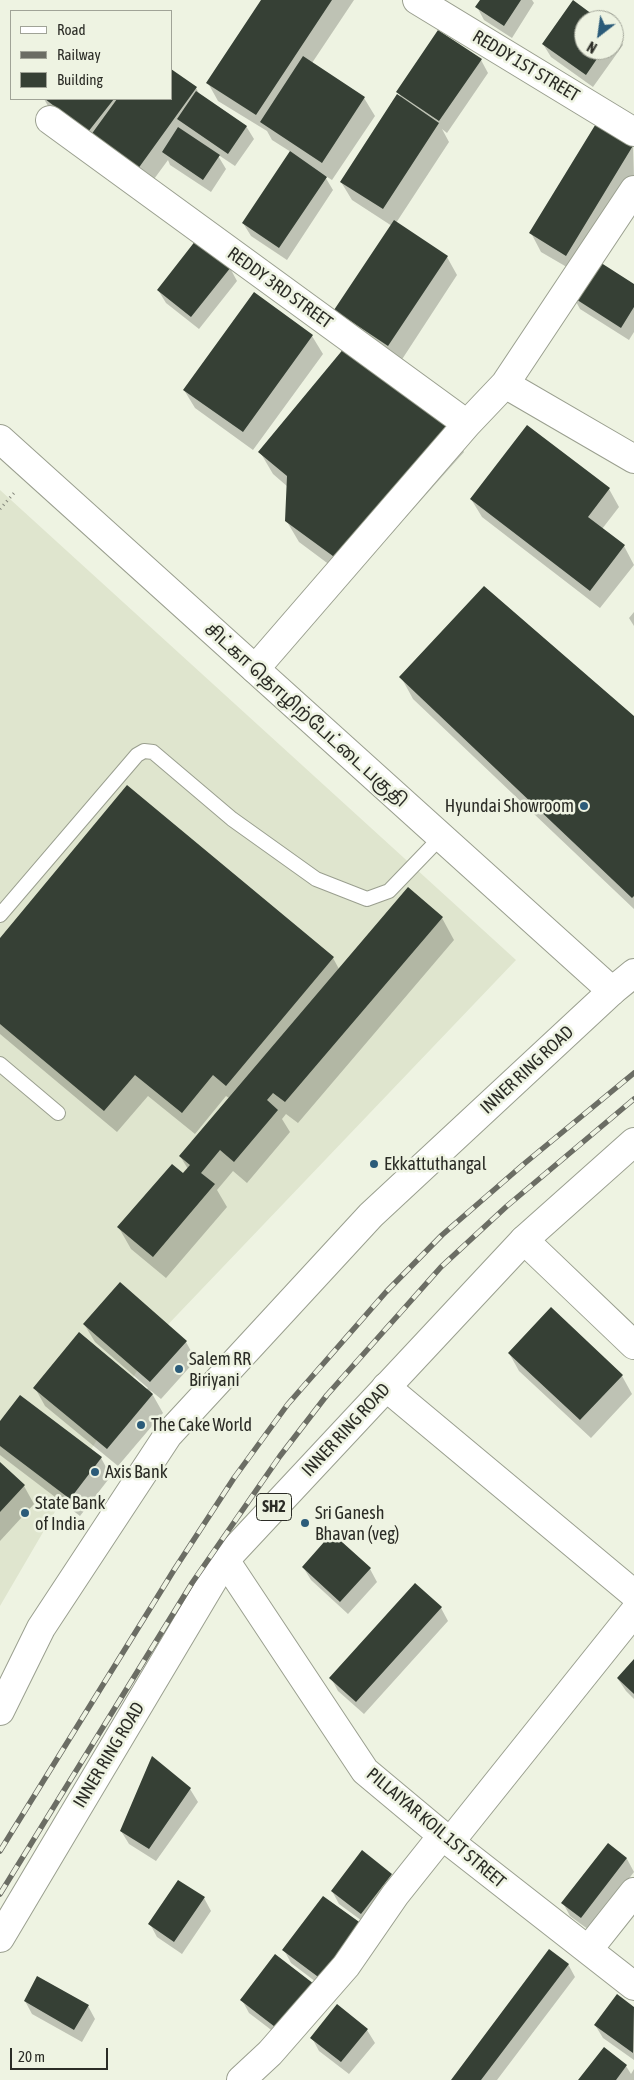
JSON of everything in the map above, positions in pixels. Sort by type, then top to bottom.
[{"type":"street","name":"REDDY 1ST STREET","points":[[417,0],[634,132]]},
{"type":"street","name":"REDDY 3RD STREET","points":[[50,120],[467,424]]},
{"type":"street","points":[[255,669],[467,424],[505,384],[634,190]]},
{"type":"street","points":[[505,384],[634,459]]},
{"type":"street","name":"சிட்கா தொழிற்பேட்டை பகுதி","points":[[0,439],[612,991]]},
{"type":"street","name":"INNER RING ROAD","points":[[0,1711],[41,1628],[168,1435],[371,1215],[612,991],[634,973]]},
{"type":"street","name":"INNER RING ROAD","points":[[0,1938],[225,1560],[524,1240],[634,1142]]},
{"type":"street","points":[[524,1240],[634,1345]]},
{"type":"street","points":[[386,1387],[634,1594]]},
{"type":"street","name":"PILLAIYAR KOIL 1ST STREET","points":[[225,1560],[365,1771],[446,1839],[634,1986]]},
{"type":"street","points":[[241,2080],[270,2053],[346,1966],[396,1895],[446,1839],[634,1612]]},
{"type":"street","points":[[588,1950],[634,1892]]},
{"type":"lane","points":[[0,915],[137,755],[144,751],[153,752],[232,819],[316,879],[367,899],[389,891],[441,837]]},
{"type":"lane","points":[[0,1064],[58,1113]]},
{"type":"shaded area","points":[[0,490],[516,960],[158,1335],[0,1606]]},
{"type":"building","points":[[261,0],[332,0],[256,115],[206,83]]},
{"type":"building","points":[[480,0],[521,0],[504,26],[475,7]]},
{"type":"building","points":[[573,0],[586,10],[574,10],[574,60],[596,60],[586,75],[542,44]]},
{"type":"building","points":[[438,30],[482,59],[439,121],[396,92]]},
{"type":"building","points":[[303,56],[365,97],[322,163],[260,122]]},
{"type":"building","points":[[172,70],[197,87],[135,173],[88,139],[116,100],[172,100]]},
{"type":"building","points":[[196,91],[247,126],[228,154],[177,119]]},
{"type":"building","points":[[397,94],[439,123],[383,209],[340,182]]},
{"type":"building","points":[[46,100],[113,100],[88,132]]},
{"type":"building","points":[[597,122],[634,144],[566,256],[529,233]]},
{"type":"building","points":[[178,127],[220,155],[203,180],[162,152]]},
{"type":"building","points":[[290,151],[327,177],[279,248],[242,223]]},
{"type":"building","points":[[394,220],[448,256],[388,346],[334,310]]},
{"type":"building","points":[[196,240],[231,267],[191,317],[157,290]]},
{"type":"building","points":[[595,259],[634,284],[634,307],[621,328],[571,296]]},
{"type":"building","points":[[254,292],[313,335],[243,432],[183,390]]},
{"type":"building","points":[[345,347],[453,430],[337,559],[285,521],[287,476],[258,452]]},
{"type":"building","points":[[527,425],[610,488],[588,517],[625,545],[590,591],[470,499]]},
{"type":"building","name":"Hyundai Showroom","points":[[484,586],[634,716],[634,896],[632,898],[399,677]]},
{"type":"building","points":[[127,785],[334,957],[226,1086],[213,1075],[182,1113],[135,1075],[104,1111],[0,1024],[0,938]]},
{"type":"building","points":[[408,887],[443,917],[285,1102],[273,1093],[267,1100],[278,1110],[234,1162],[220,1150],[201,1173],[215,1184],[153,1257],[117,1227],[172,1164],[183,1173],[190,1165],[179,1156]]},
{"type":"building","points":[[120,1282],[187,1341],[150,1382],[83,1324]]},
{"type":"building","points":[[551,1307],[623,1375],[580,1420],[508,1353]]},
{"type":"building","points":[[79,1332],[153,1394],[107,1449],[33,1388]]},
{"type":"building","points":[[20,1395],[102,1457],[70,1499],[0,1446],[0,1421]]},
{"type":"building","points":[[0,1462],[25,1485],[0,1512]]},
{"type":"building","points":[[332,1533],[371,1568],[340,1602],[302,1567]]},
{"type":"building","points":[[415,1583],[442,1607],[356,1702],[329,1678]]},
{"type":"building","points":[[634,1659],[634,1694],[617,1678]]},
{"type":"building","points":[[152,1756],[191,1788],[149,1849],[120,1831]]},
{"type":"building","points":[[608,1843],[627,1858],[581,1918],[561,1903]]},
{"type":"building","points":[[362,1850],[392,1874],[361,1914],[331,1891]]},
{"type":"building","points":[[178,1880],[205,1897],[174,1942],[148,1924]]},
{"type":"building","points":[[323,1896],[362,1924],[321,1979],[282,1950]]},
{"type":"building","points":[[549,1949],[569,1964],[481,2080],[451,2080]]},
{"type":"building","points":[[275,1954],[314,1984],[279,2030],[240,2000]]},
{"type":"building","points":[[37,1976],[89,2005],[74,2030],[24,2001]]},
{"type":"building","points":[[617,1994],[634,2007],[633,2053],[594,2025]]},
{"type":"building","points":[[337,2004],[368,2029],[341,2062],[310,2038]]},
{"type":"building","points":[[604,2047],[627,2065],[616,2080],[578,2080]]},
{"type":"railway","points":[[0,1851],[174,1570],[234,1478],[288,1404],[386,1292],[442,1235],[525,1163],[634,1073]]},
{"type":"railway","points":[[0,1894],[192,1583],[280,1456],[327,1395],[441,1267],[507,1206],[634,1099]]},
{"type":"place","name":"Hyundai Showroom","points":[[584,806]]},
{"type":"place","name":"Ekkattuthangal","points":[[374,1164]]},
{"type":"place","name":"Salem RR Biriyani","points":[[179,1369]]},
{"type":"place","name":"The Cake World","points":[[141,1425]]},
{"type":"place","name":"Axis Bank","points":[[95,1472]]},
{"type":"place","name":"State Bank of India","points":[[25,1513]]},
{"type":"place","name":"Sri Ganesh Bhavan (veg)","points":[[305,1523]]}]
